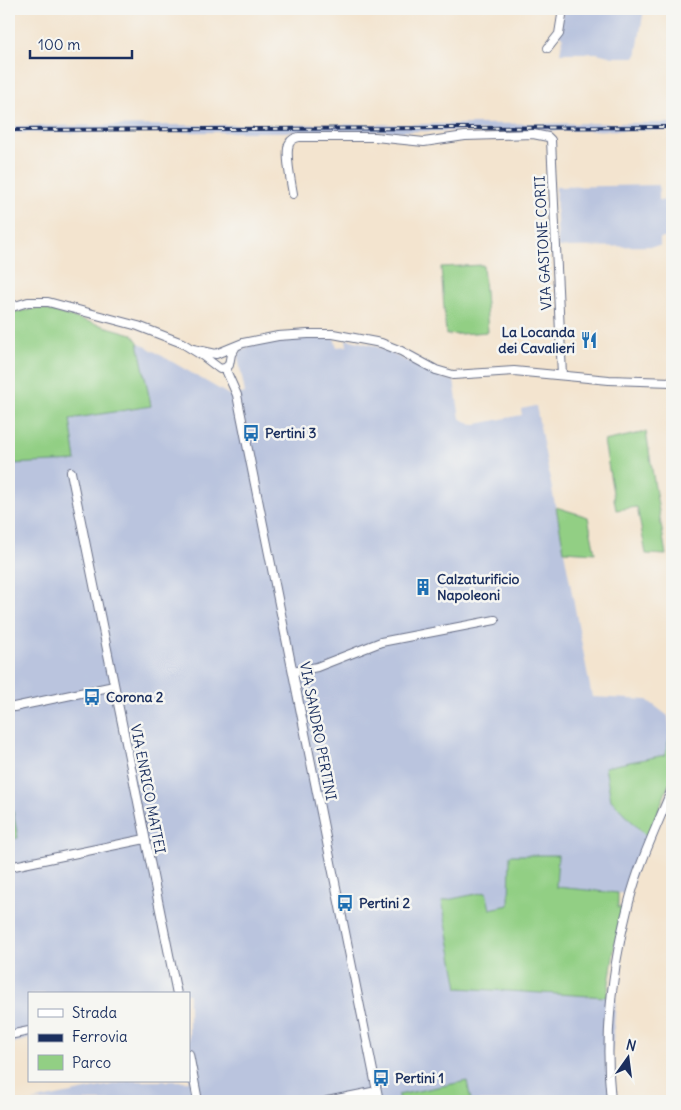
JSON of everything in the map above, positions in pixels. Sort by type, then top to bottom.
[{"type":"street","points":[[548,48],[559,34],[563,9]]},
{"type":"street","name":"VIA GASTONE CORTI","points":[[293,194],[288,151],[293,139],[299,137],[375,137],[424,142],[465,136],[533,134],[548,137],[551,140],[562,375]]},
{"type":"street","points":[[9,308],[28,302],[48,302],[152,331],[193,349],[216,354],[227,355],[236,346],[278,336],[333,334],[381,343],[401,351],[436,370],[453,375],[514,371],[623,381],[672,382]]},
{"type":"street","points":[[193,349],[218,368],[225,368],[230,363],[227,355]]},
{"type":"street","points":[[214,364],[213,359],[216,354]]},
{"type":"street","name":"VIA SANDRO PERTINI","points":[[225,368],[237,395],[380,1101]]},
{"type":"street","name":"VIA ENRICO MATTEI","points":[[70,472],[176,992]]},
{"type":"street","points":[[293,672],[317,667],[381,642],[495,620]]},
{"type":"street","points":[[9,708],[114,686]]},
{"type":"street","points":[[611,1101],[608,1055],[616,962],[631,895],[672,789]]},
{"type":"street","points":[[9,868],[145,839]]},
{"type":"street","points":[[9,1035],[28,1031]]},
{"type":"street","points":[[190,1059],[198,1101]]},
{"type":"street","points":[[327,1101],[377,1091]]},
{"type":"shaded area","points":[[563,9],[644,9],[636,57],[613,57],[597,53],[560,53],[563,38],[559,34]]},
{"type":"shaded area","points":[[672,123],[672,130],[9,133],[9,126]]},
{"type":"shaded area","points":[[659,185],[659,200],[666,201],[667,238],[660,238],[660,246],[558,247],[556,187]]},
{"type":"shaded area","points":[[334,338],[337,347],[347,346],[346,339],[376,346],[442,378],[454,381],[460,418],[472,425],[522,415],[521,409],[536,406],[592,697],[647,700],[668,716],[670,734],[648,838],[628,894],[555,887],[510,855],[509,905],[490,909],[486,892],[442,901],[459,988],[616,998],[612,1054],[615,1101],[32,1101],[125,1082],[190,1082],[190,992],[28,992],[28,1039],[9,1044],[9,554],[13,553],[9,533],[9,464],[75,461],[69,419],[151,406],[138,342],[231,396],[245,393],[238,357],[241,351],[251,345],[280,339]]},
{"type":"green space","points":[[483,265],[488,332],[446,335],[441,267]]},
{"type":"green space","points":[[40,308],[132,334],[138,342],[151,406],[70,419],[76,461],[9,464],[9,315],[15,312]]},
{"type":"green space","points":[[646,432],[666,555],[646,554],[637,507],[616,510],[604,441]]},
{"type":"green space","points":[[556,507],[588,517],[595,553],[564,551]]},
{"type":"green space","points":[[669,739],[672,740],[672,776],[648,838],[611,800],[605,767],[665,755]]},
{"type":"green space","points":[[9,791],[18,838],[9,840]]},
{"type":"green space","points":[[510,855],[558,855],[556,887],[618,893],[618,908],[623,908],[615,944],[607,997],[458,988],[442,901],[486,892],[490,909],[509,905]]},
{"type":"green space","points":[[467,1081],[471,1101],[399,1101],[398,1095]]},
{"type":"railway","points":[[9,130],[672,127]]},
{"type":"place","name":"La Locanda dei Cavalieri","points":[[589,340]]},
{"type":"place","name":"Pertini 3","points":[[251,433]]},
{"type":"place","name":"Calzaturificio Napoleoni","points":[[423,587]]},
{"type":"place","name":"Corona 2","points":[[92,697]]},
{"type":"place","name":"Pertini 2","points":[[345,903]]},
{"type":"place","name":"Pertini 1","points":[[381,1078]]}]
